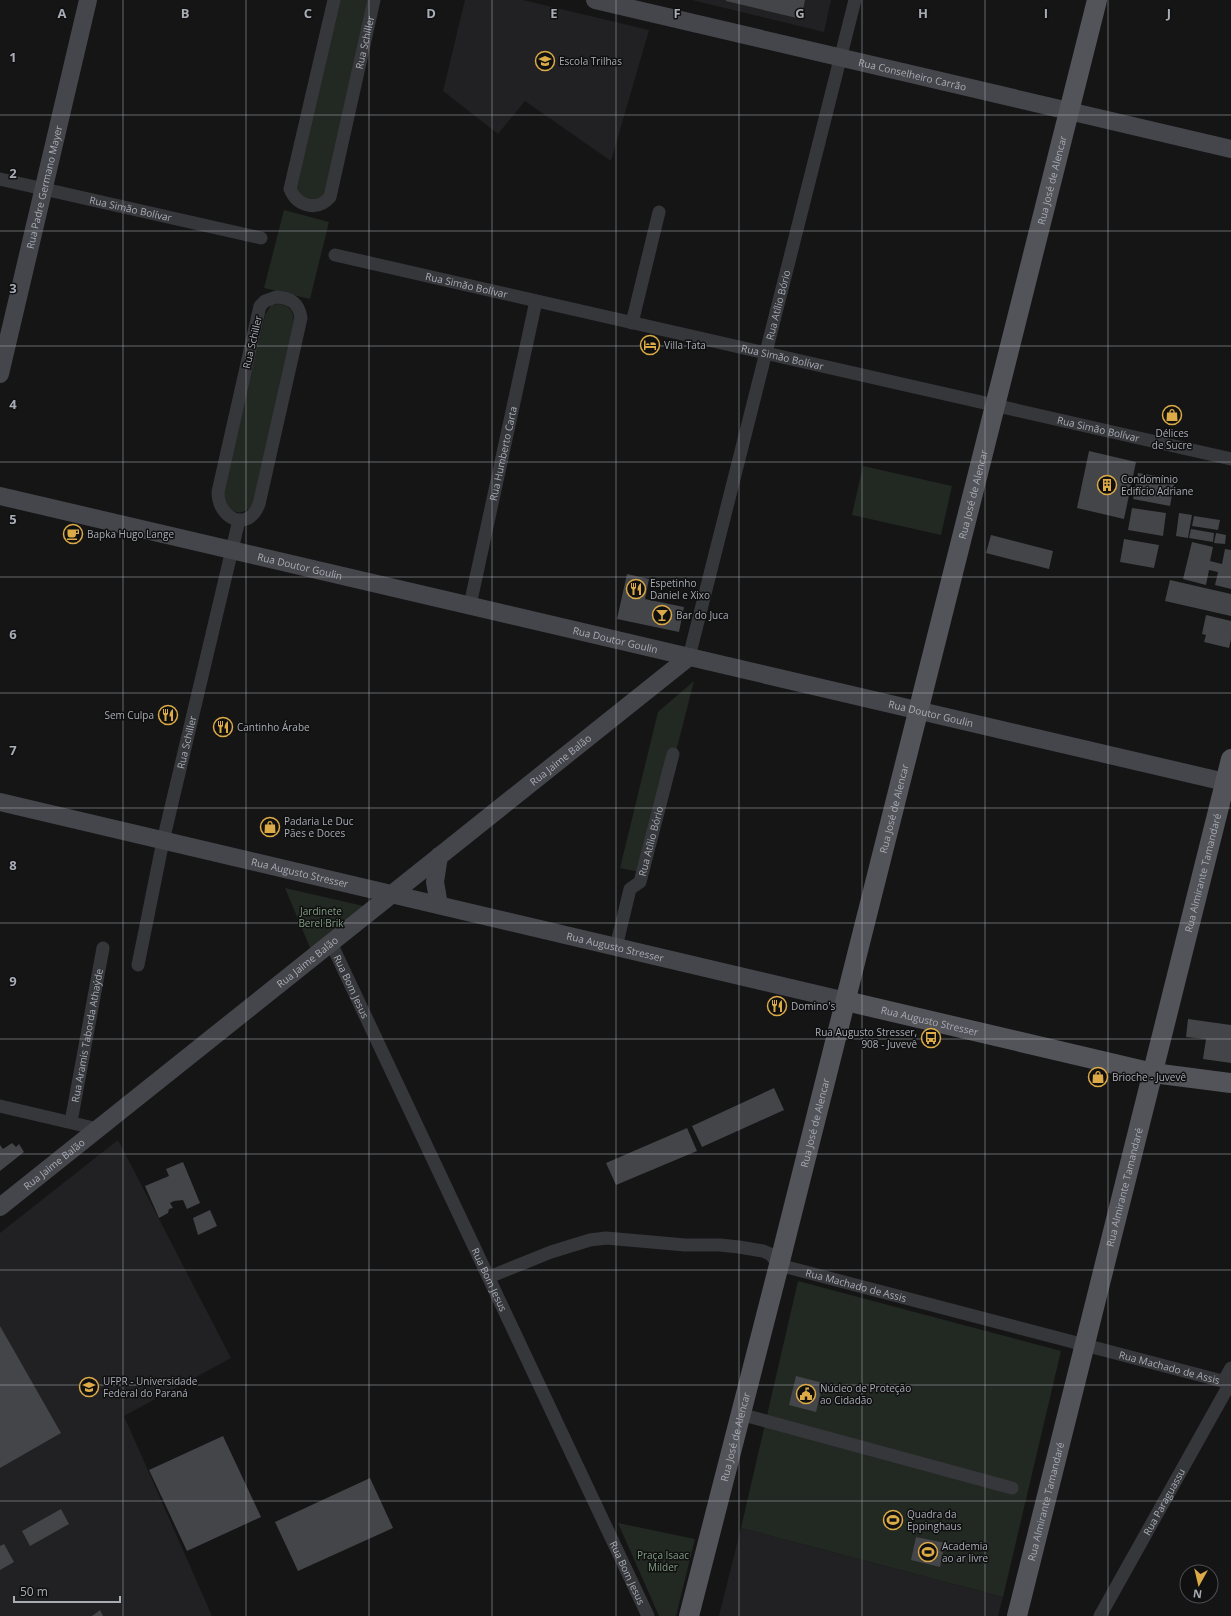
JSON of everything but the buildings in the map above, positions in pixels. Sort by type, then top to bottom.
[{"type":"main road","name":"Rua José de Alencar","points":[[689,1616],[846,1001],[1097,0]]},
{"type":"main road","name":"Rua Almirante Tamandaré","points":[[1018,1616],[1153,1073],[1228,782],[1231,759]]},
{"type":"main road","name":"Rua Augusto Stresser","points":[[846,1001],[1153,1073],[1231,1083]]},
{"type":"street","name":"Rua Padre Germano Mayer","points":[[0,374],[88,0]]},
{"type":"street","name":"Rua Schiller","points":[[334,0],[290,189],[294,197],[300,202],[309,205],[319,205],[330,197],[374,0]]},
{"type":"street","name":"Rua Conselheiro Carrão","points":[[595,0],[1231,149]]},
{"type":"street","name":"Rua Atílio Bório","points":[[689,657],[855,0]]},
{"type":"street","name":"Rua Simão Bolívar","points":[[0,179],[261,238]]},
{"type":"street","points":[[632,323],[659,212]]},
{"type":"street","name":"Rua Simão Bolívar","points":[[335,255],[1231,458]]},
{"type":"street","name":"Rua Schiller","points":[[271,298],[283,298],[291,300],[296,304],[300,309],[301,318],[259,504],[253,516],[246,520],[239,520],[230,518],[224,512],[218,500],[218,492],[260,306],[271,298]]},
{"type":"street","name":"Rua Humberto Carta","points":[[470,605],[536,301]]},
{"type":"street","name":"Rua Doutor Goulin","points":[[0,496],[1228,782]]},
{"type":"street","name":"Rua Schiller","points":[[138,965],[163,841],[239,520]]},
{"type":"street","name":"Rua Jaime Balão","points":[[0,1207],[689,657]]},
{"type":"street","name":"Rua Atílio Bório","points":[[616,947],[630,889],[640,882],[673,754]]},
{"type":"street","name":"Rua Augusto Stresser","points":[[0,802],[846,1001]]},
{"type":"street","points":[[439,905],[435,882],[440,856]]},
{"type":"street","name":"Rua Bom Jesus","points":[[331,943],[648,1616]]},
{"type":"street","name":"Rua Aramis Taborda Athaýde","points":[[71,1122],[102,948]]},
{"type":"street","points":[[0,1106],[98,1129]]},
{"type":"street","name":"Rua Machado de Assis","points":[[489,1277],[551,1252],[590,1240],[606,1238],[685,1245],[739,1246],[770,1254],[779,1265],[1085,1345],[1228,1386]]},
{"type":"street","name":"Rua Paraguassu","points":[[1100,1616],[1228,1386],[1227,1373],[1231,1368]]},
{"type":"street","points":[[740,1414],[1012,1488]]},
{"type":"shaded area","name":"Escola Trilhas","points":[[465,0],[523,0],[649,30],[611,161],[525,101],[498,134],[443,91]]},
{"type":"shaded area","points":[[692,0],[831,0],[824,32]]},
{"type":"shaded area","name":"UFPR - Universidade Federal do Paraná","points":[[118,1140],[231,1358],[124,1416],[212,1616],[0,1616],[0,1233]]},
{"type":"shaded area","points":[[741,1528],[1003,1597],[998,1616],[719,1616]]},
{"type":"green space","points":[[340,0],[369,0],[327,194],[315,200],[308,199],[298,192],[295,186]]},
{"type":"green space","points":[[284,210],[329,222],[310,299],[264,288]]},
{"type":"green space","points":[[271,305],[285,305],[291,310],[294,320],[253,503],[245,511],[236,512],[229,509],[223,495],[265,315]]},
{"type":"green space","points":[[863,466],[952,486],[941,535],[852,515]]},
{"type":"green space","points":[[694,681],[645,873],[620,868],[658,712]]},
{"type":"green space","name":"Jardinete Berel Brik","points":[[285,888],[368,907],[311,950]]},
{"type":"green space","points":[[798,1281],[1061,1351],[1003,1597],[741,1528]]},
{"type":"green space","name":"Praça Isaac Milder","points":[[618,1523],[695,1539],[676,1616],[659,1616]]},
{"type":"place","name":"Escola Trilhas","points":[[545,61]]},
{"type":"place","name":"Villa Tata","points":[[650,345]]},
{"type":"place","name":"Délices de Sucre","points":[[1172,415]]},
{"type":"place","name":"Condomínio Edifício Adriane","points":[[1107,485]]},
{"type":"place","name":"Bapka Hugo Lange","points":[[73,534]]},
{"type":"place","name":"Espetinho Daniel e Xixo","points":[[636,589]]},
{"type":"place","name":"Bar do Juca","points":[[662,615]]},
{"type":"place","name":"Sem Culpa","points":[[168,715]]},
{"type":"place","name":"Cantinho Árabe","points":[[223,727]]},
{"type":"place","name":"Padaria Le Duc Pães e Doces","points":[[270,827]]},
{"type":"place","name":"Domino's","points":[[777,1006]]},
{"type":"place","name":"Rua Augusto Stresser, 908 - Juvevê","points":[[931,1038]]},
{"type":"place","name":"Brioche - Juvevê","points":[[1098,1077]]},
{"type":"place","name":"UFPR - Universidade Federal do Paraná","points":[[89,1387]]},
{"type":"place","name":"Núcleo de Proteção ao Cidadão","points":[[806,1394]]},
{"type":"place","name":"Quadra da Eppinghaus","points":[[893,1520]]},
{"type":"place","name":"Academia ao ar livre","points":[[928,1552]]}]
